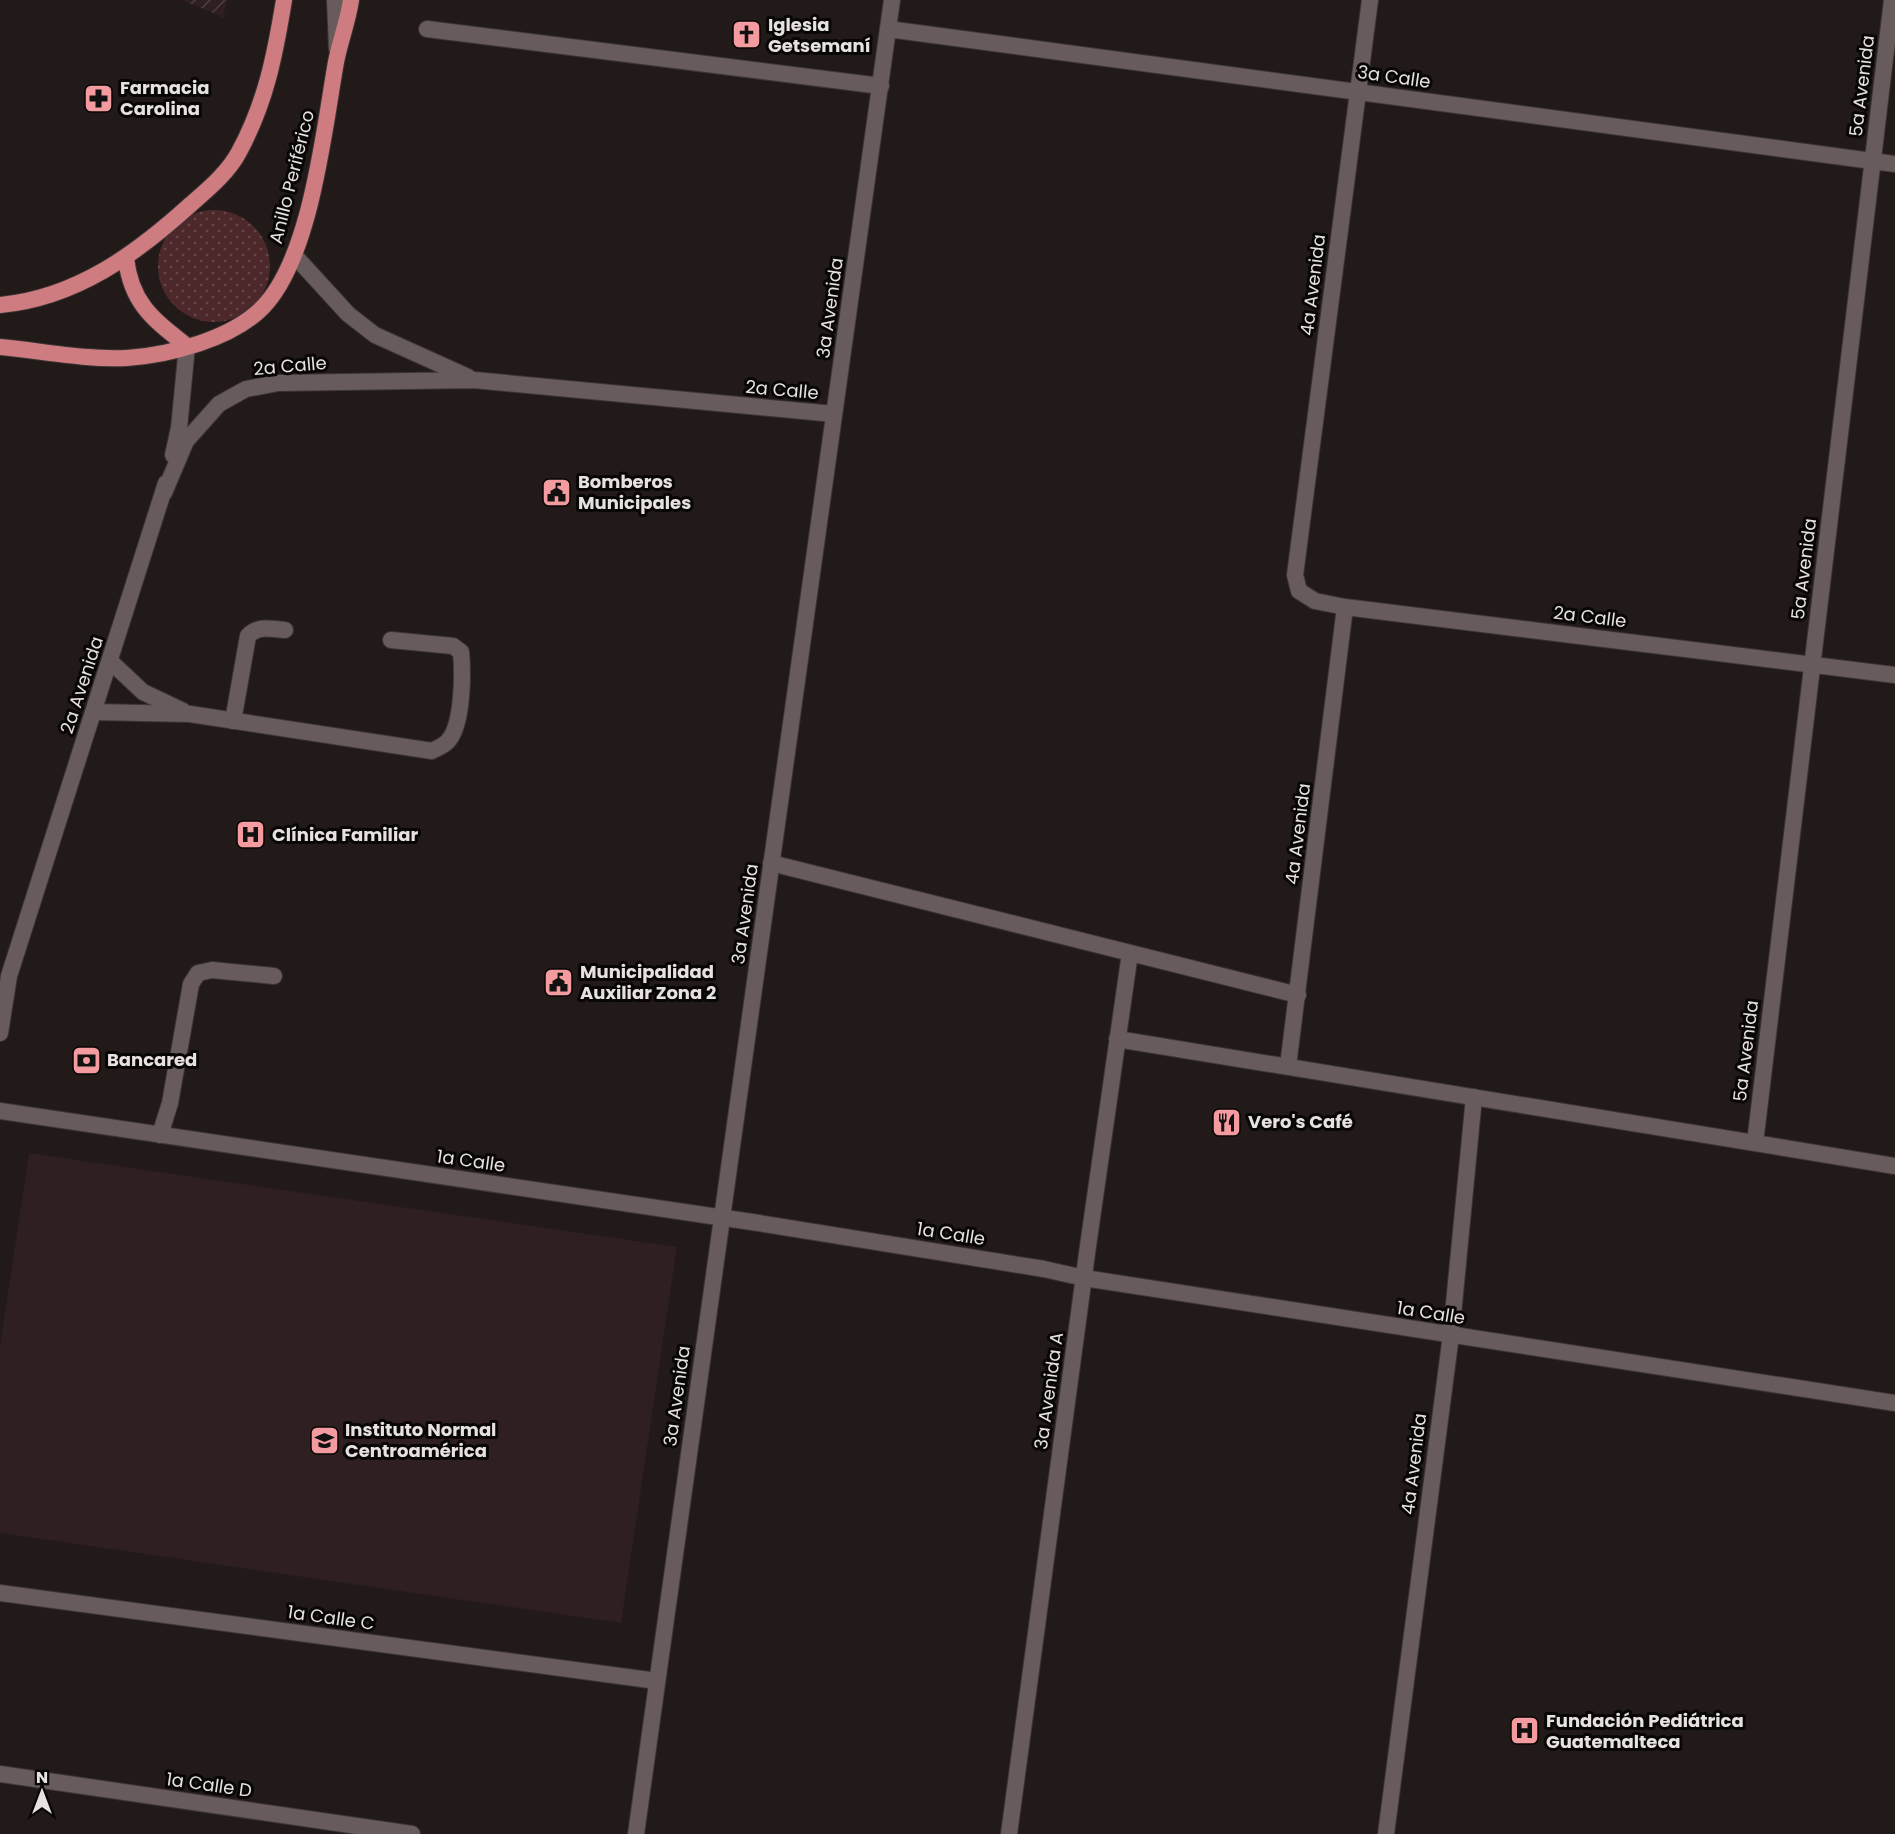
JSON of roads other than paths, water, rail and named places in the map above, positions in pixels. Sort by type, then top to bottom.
[{"type":"highway","points":[[0,305],[13,304],[60,290],[97,275],[126,258],[156,236],[210,188],[238,154],[260,108],[272,67],[284,0]]},
{"type":"highway","name":"Anillo Periférico","points":[[188,346],[213,338],[246,321],[256,313],[272,296],[294,255],[310,202],[322,149],[337,59],[351,0]]},
{"type":"highway","points":[[126,258],[132,287],[140,304],[152,318],[188,346]]},
{"type":"highway","points":[[0,347],[119,358],[163,353],[188,346]]},
{"type":"street","points":[[335,0],[337,59]]},
{"type":"street","name":"3a Avenida","points":[[636,1834],[892,0]]},
{"type":"street","name":"4a Avenida","points":[[1295,575],[1370,0]]},
{"type":"street","name":"5a Avenida","points":[[1755,1143],[1893,0]]},
{"type":"street","points":[[427,29],[881,86]]},
{"type":"street","name":"3a Calle","points":[[888,29],[1895,164]]},
{"type":"street","name":"2a Calle","points":[[294,255],[348,315],[375,335],[474,380]]},
{"type":"street","name":"2a Avenida","points":[[0,1033],[4,975],[94,712],[164,493],[179,428],[188,346]]},
{"type":"street","name":"2a Calle","points":[[164,493],[186,441],[219,404],[246,389],[278,383],[474,380],[834,414]]},
{"type":"street","name":"2a Calle","points":[[1295,575],[1299,591],[1315,601],[1345,607],[1895,675]]},
{"type":"street","name":"4a Avenida","points":[[1288,1066],[1345,607]]},
{"type":"street","points":[[233,721],[248,636],[253,630],[260,628],[285,630]]},
{"type":"street","points":[[94,712],[190,714],[432,751],[447,743],[457,727],[461,651],[453,646],[391,640]]},
{"type":"street","points":[[110,661],[143,692],[190,714]]},
{"type":"street","points":[[771,863],[1298,995]]},
{"type":"street","name":"3a Avenida A","points":[[1009,1834],[1130,953]]},
{"type":"street","points":[[160,1135],[170,1103],[191,984],[198,974],[212,970],[274,976]]},
{"type":"street","points":[[1117,1039],[1895,1166]]},
{"type":"street","name":"4a Avenida","points":[[1386,1834],[1451,1335],[1474,1097]]},
{"type":"street","name":"1a Calle","points":[[0,1111],[722,1218],[1044,1269],[1084,1278],[1895,1403]]},
{"type":"street","name":"1a Calle C","points":[[0,1593],[657,1681]]},
{"type":"street","name":"1a Calle D","points":[[0,1774],[412,1834]]},
{"type":"place","name":"Iglesia Getsemaní","points":[[747,35]]},
{"type":"place","name":"Farmacia Carolina","points":[[99,98]]},
{"type":"place","name":"Bomberos Municipales","points":[[557,492]]},
{"type":"place","name":"Clínica Familiar","points":[[251,835]]},
{"type":"place","name":"Municipalidad Auxiliar Zona 2","points":[[559,982]]},
{"type":"place","name":"Bancared","points":[[86,1060]]},
{"type":"place","name":"Vero's Café","points":[[1227,1122]]},
{"type":"place","name":"Instituto Normal Centroamérica","points":[[324,1440]]},
{"type":"place","name":"Fundación Pediátrica Guatemalteca","points":[[1525,1731]]}]
